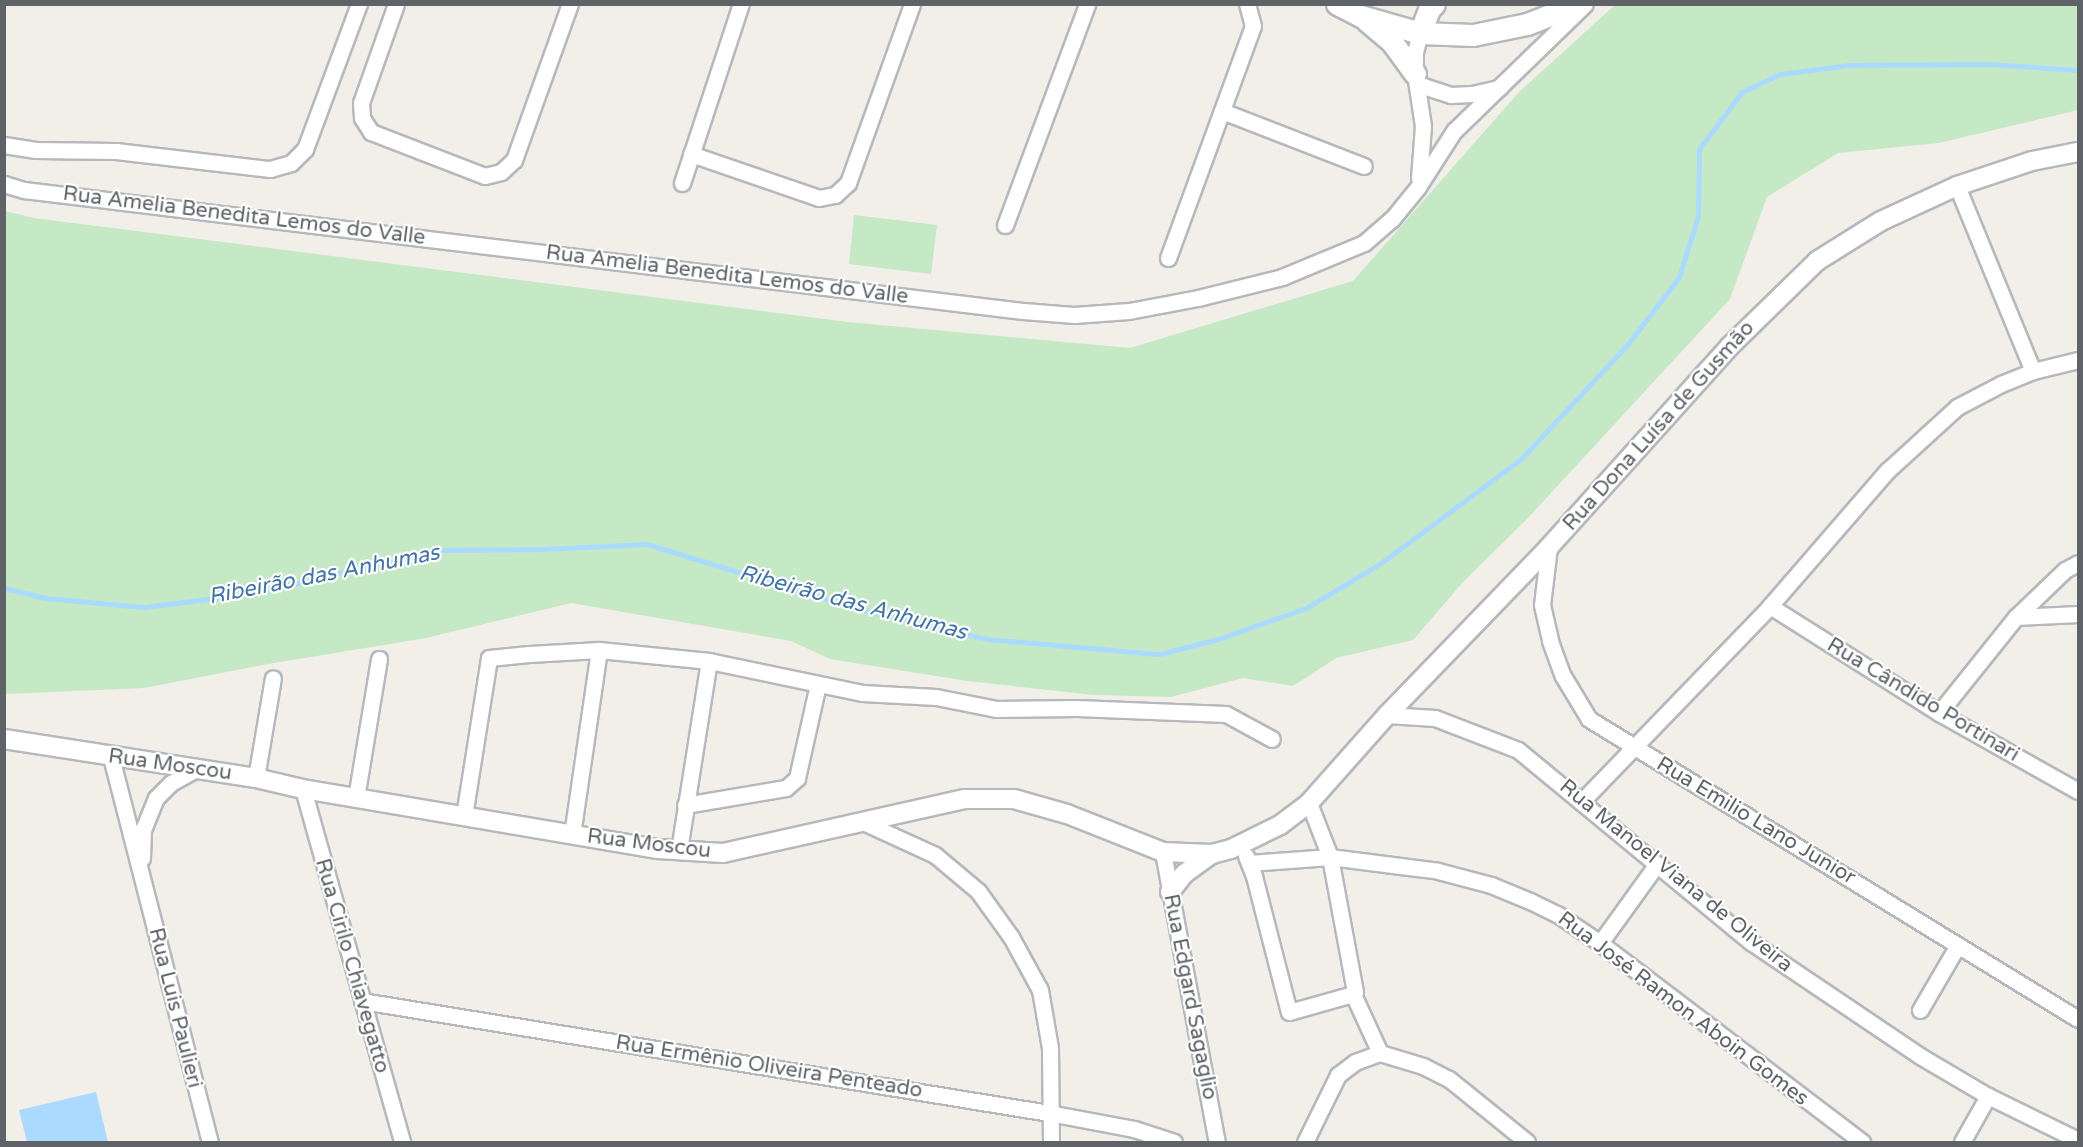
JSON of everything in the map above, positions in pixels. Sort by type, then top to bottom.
[{"type":"main road","points":[[1337,4],[1361,16],[1420,33],[1473,35],[1527,24],[1578,4]]},
{"type":"main road","points":[[1420,33],[1429,9],[1434,4]]},
{"type":"main road","points":[[1361,16],[1392,42],[1416,79]]},
{"type":"street","points":[[4,145],[36,150],[116,151],[270,169],[291,163],[305,149],[359,4]]},
{"type":"street","points":[[396,4],[361,103],[362,118],[371,132],[485,176],[501,172],[514,160],[570,4]]},
{"type":"street","points":[[682,183],[741,4]]},
{"type":"street","points":[[692,154],[819,198],[835,195],[848,183],[912,4]]},
{"type":"street","points":[[1005,225],[1087,4]]},
{"type":"street","points":[[1168,258],[1253,26],[1247,4]]},
{"type":"street","name":"Rua Amelia Benedita Lemos do Valle","points":[[4,184],[24,190],[1074,315],[1129,311],[1198,298],[1282,277],[1364,243],[1392,219],[1418,187],[1454,131],[1585,4]]},
{"type":"street","points":[[1418,187],[1422,165],[1423,126],[1416,79],[1415,52],[1420,33]]},
{"type":"street","points":[[1416,79],[1451,95],[1472,94],[1499,88]]},
{"type":"street","points":[[1222,111],[1364,166]]},
{"type":"street","name":"Rua Dona Luísa de Gusmão","points":[[1309,803],[1387,715],[1549,546],[1729,347],[1801,274],[1836,248],[1881,221],[1957,186],[2032,161],[2079,152]]},
{"type":"street","points":[[1957,186],[2032,371]]},
{"type":"street","points":[[1581,802],[1636,748],[1770,606],[1887,471],[1956,407],[2032,371],[2079,360]]},
{"type":"street","name":"Rua Emilio Lano Junior","points":[[1549,546],[1542,605],[1550,641],[1563,676],[1589,719],[2079,1019]]},
{"type":"street","points":[[1939,713],[2016,616],[2065,570],[2079,563]]},
{"type":"street","name":"Rua Cândido Portinari","points":[[1770,606],[1939,713],[2079,791]]},
{"type":"street","points":[[2016,616],[2079,614]]},
{"type":"street","points":[[572,834],[599,650]]},
{"type":"street","points":[[464,816],[489,658],[599,650],[709,661],[862,693],[936,697],[996,709],[1077,708],[1226,714],[1272,739]]},
{"type":"street","points":[[356,798],[379,659]]},
{"type":"street","points":[[679,850],[709,661]]},
{"type":"street","points":[[256,778],[273,678]]},
{"type":"street","points":[[685,806],[786,788],[797,778],[818,684]]},
{"type":"street","name":"Rua Manoel Viana de Oliveira","points":[[1387,715],[1435,718],[1518,750],[1751,942],[1920,1056],[1988,1096],[2079,1140]]},
{"type":"street","name":"Rua Moscou","points":[[4,739],[256,778],[303,789],[572,834],[679,850],[723,853],[965,799],[1014,799],[1067,814],[1163,852],[1212,854],[1231,849],[1280,825],[1309,803]]},
{"type":"street","name":"Rua Luis Paulieri","points":[[111,757],[210,1143]]},
{"type":"street","name":"Rua Luis Paulieri","points":[[141,873],[143,830],[156,798],[171,783],[196,769]]},
{"type":"street","name":"Rua Cirilo Chiavegatto","points":[[303,789],[402,1143]]},
{"type":"street","points":[[1309,803],[1330,857],[1355,992],[1353,994],[1380,1053]]},
{"type":"street","points":[[863,822],[935,855],[978,891],[1011,937],[1040,990],[1050,1048],[1051,1143]]},
{"type":"street","name":"Rua Edgard Sagaglio","points":[[1163,852],[1217,1143]]},
{"type":"street","points":[[1170,892],[1184,874],[1212,854]]},
{"type":"street","name":"Rua José Ramon Aboin Gomes","points":[[1353,994],[1289,1012],[1247,858],[1330,857],[1438,871],[1491,885],[1557,914],[1600,943],[1862,1143]]},
{"type":"street","points":[[1600,943],[1657,864]]},
{"type":"street","points":[[1920,1010],[1958,945]]},
{"type":"street","name":"Rua Ermênio Oliveira Penteado","points":[[362,1001],[1049,1113],[1134,1129],[1174,1143]]},
{"type":"street","points":[[1305,1143],[1338,1075],[1355,1062],[1380,1053],[1423,1066],[1449,1079],[1527,1143]]},
{"type":"street","points":[[1962,1143],[1988,1096]]},
{"type":"green space","points":[[1615,5],[2078,5],[2078,110],[1939,143],[1838,153],[1767,197],[1730,299],[1527,519],[1464,581],[1413,640],[1336,658],[1293,686],[1243,678],[1171,697],[1094,695],[967,681],[830,659],[791,641],[571,603],[426,638],[268,664],[144,688],[5,694],[5,211],[34,218],[848,322],[1130,348],[1353,281],[1519,92]]},
{"type":"green space","points":[[854,215],[937,225],[931,274],[849,264]]},
{"type":"water","points":[[96,1092],[108,1142],[27,1142],[19,1110]]},
{"type":"waterway","name":"Ribeirão das Anhumas","points":[[4,588],[45,598],[144,607],[257,593],[438,550],[544,549],[647,544],[858,609],[987,639],[1160,654],[1218,639],[1306,608],[1381,563],[1521,459],[1628,344],[1679,277],[1698,216],[1699,149],[1742,92],[1780,74],[1849,65],[1989,64],[2078,70]]}]
